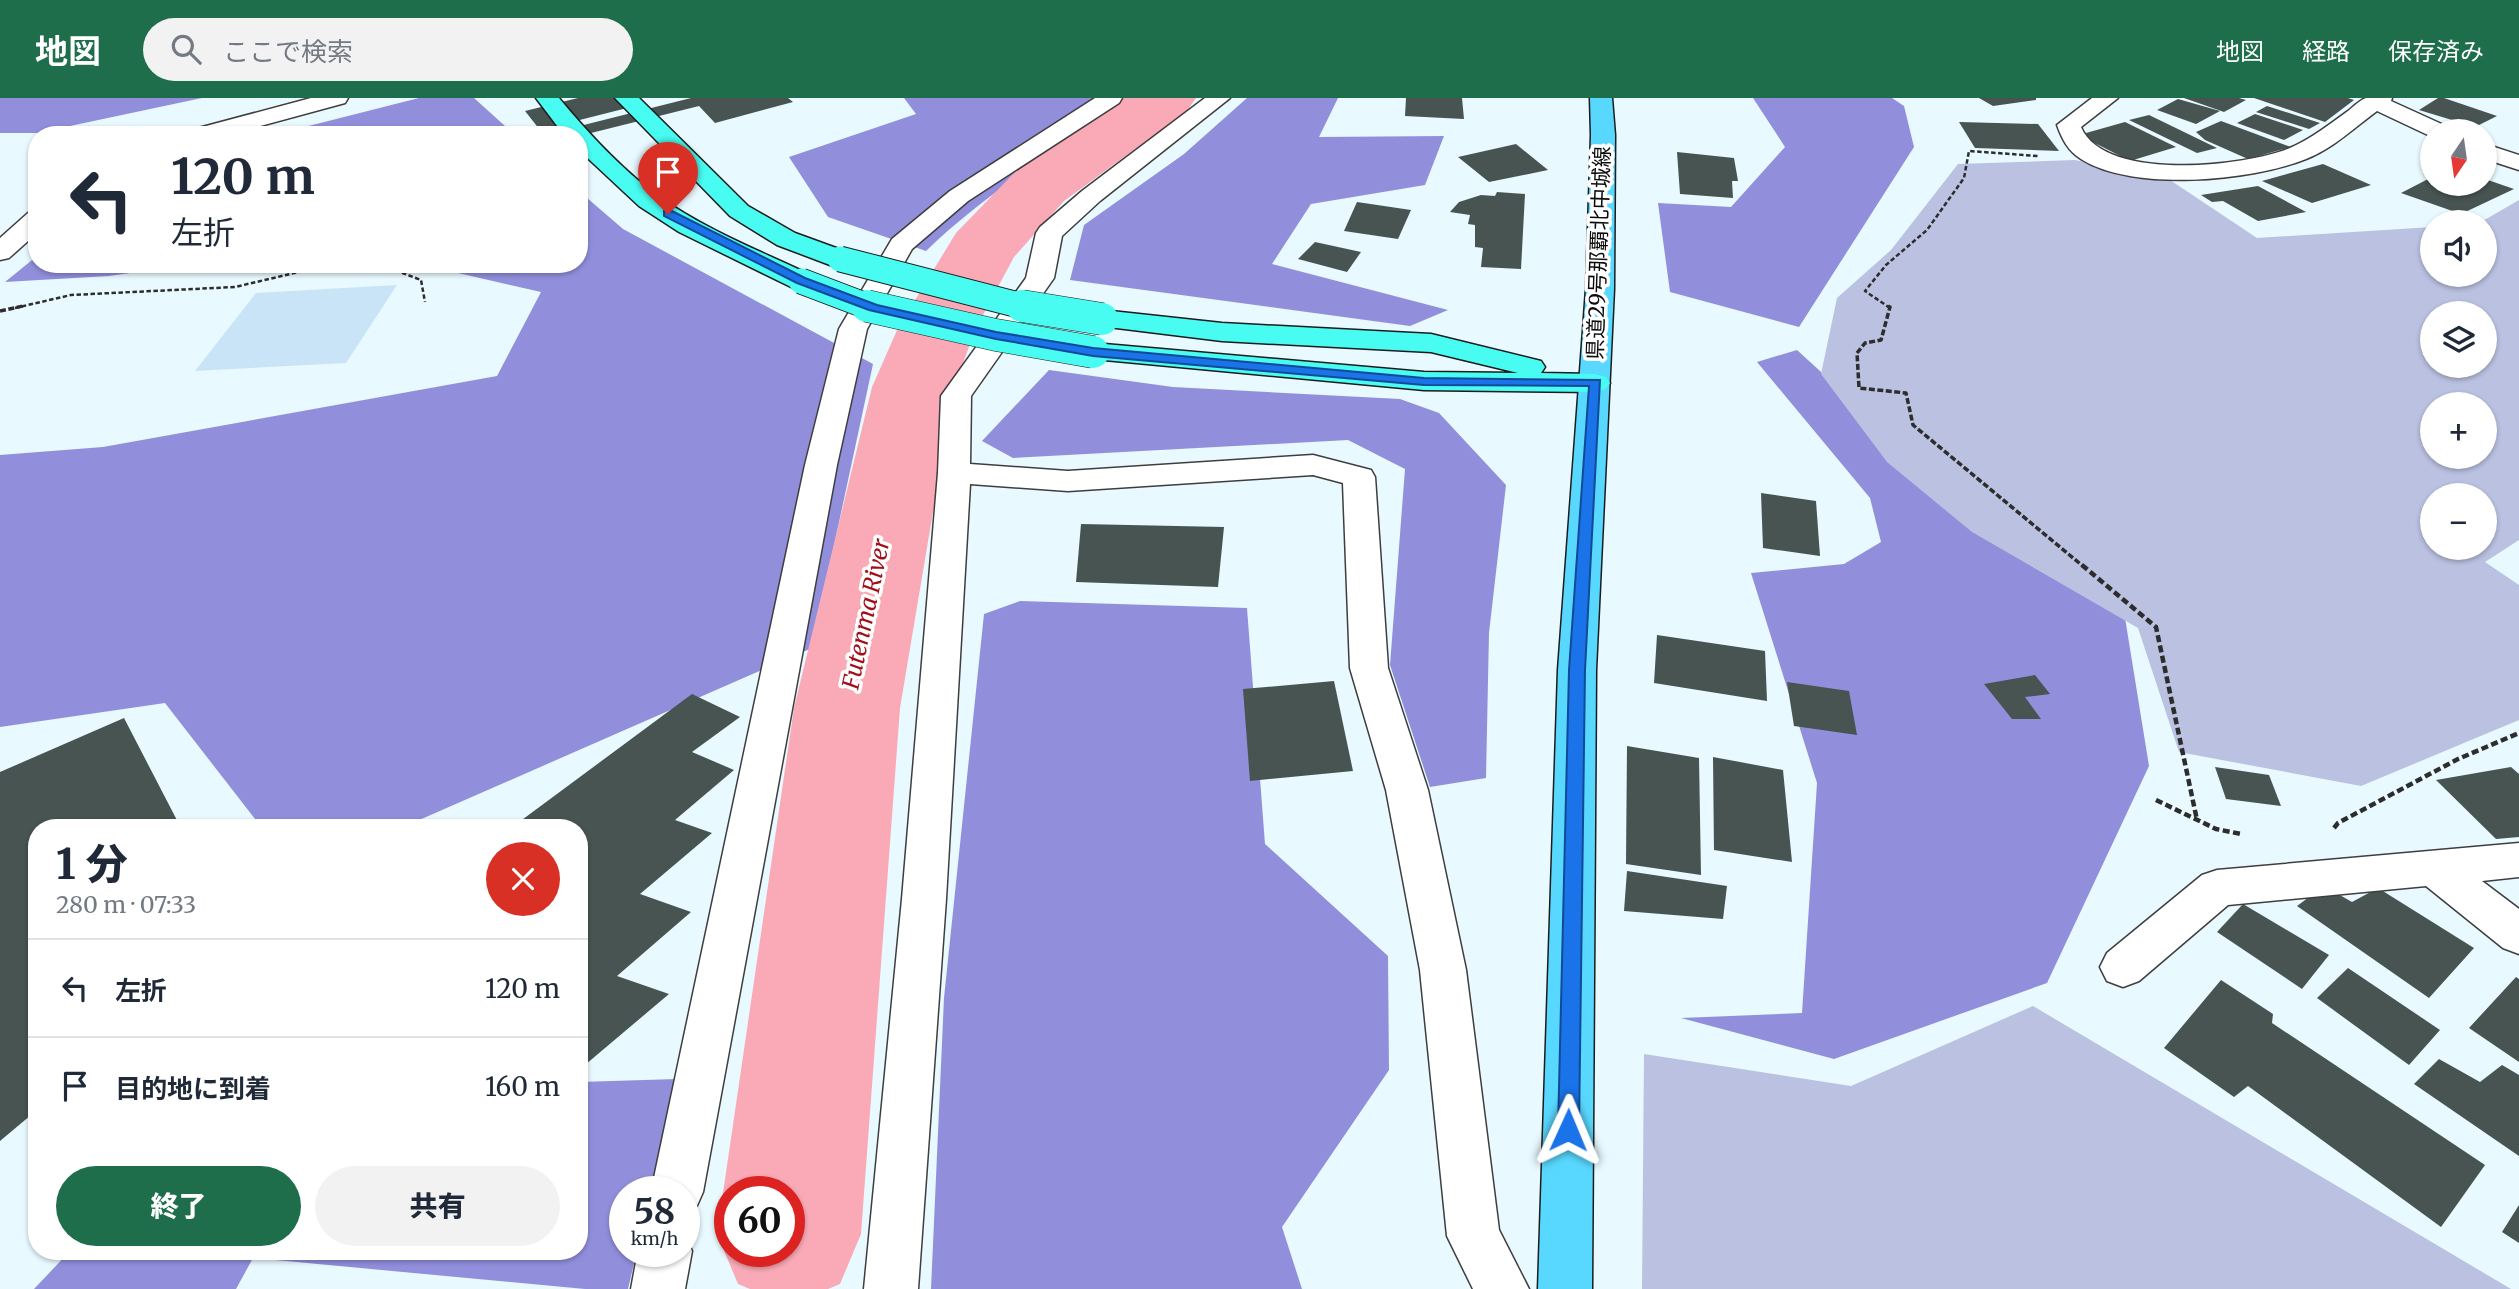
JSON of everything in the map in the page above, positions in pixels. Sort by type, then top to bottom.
[{"type":"highway","points":[[547,98],[570,126]]},
{"type":"highway","points":[[626,98],[673,142],[739,211],[786,239],[840,259],[1027,307],[1102,319],[1222,332],[1431,344],[1595,383]]},
{"type":"highway","points":[[588,145],[648,201],[688,226],[801,281],[873,308],[996,335],[1093,352],[1424,382],[1595,383]]},
{"type":"main road","name":"県道29号那覇北中城線","points":[[1565,1289],[1577,670],[1600,289],[1603,135],[1601,98]]},
{"type":"street","points":[[233,126],[337,98]]},
{"type":"street","points":[[680,1176],[821,465],[853,329],[901,245],[959,196],[1111,98]]},
{"type":"street","points":[[891,1289],[924,899],[954,472],[956,396],[1040,278],[1049,233],[1091,196],[1219,98]]},
{"type":"street","points":[[2107,98],[2069,125],[2070,138],[2082,152],[2104,161],[2143,170],[2223,171],[2298,154],[2378,100],[2420,122]]},
{"type":"street","points":[[2497,155],[2519,163]]},
{"type":"street","points":[[0,252],[28,227]]},
{"type":"street","points":[[954,472],[1068,481],[1312,465],[1359,477],[1369,668],[1407,790],[1443,970],[1473,1236],[1502,1289]]},
{"type":"street","points":[[2123,967],[2217,888],[2519,860]]},
{"type":"street","points":[[2434,868],[2519,935]]},
{"type":"street","points":[[657,1289],[662,1267]]},
{"type":"path","points":[[2104,161],[1969,151],[1964,178],[1927,230],[1886,265],[1865,290],[1890,307],[1881,340],[1865,343],[1857,353],[1859,388],[1906,393],[1913,425],[2157,626],[2197,820]]},
{"type":"path","points":[[0,311],[71,295],[235,287],[294,273]]},
{"type":"path","points":[[403,273],[421,280],[425,302]]},
{"type":"path","points":[[2342,877],[2318,847],[2338,823],[2458,759],[2519,733]]},
{"type":"path","points":[[2156,800],[2216,829],[2254,836]]},
{"type":"shaded area","points":[[0,98],[202,98],[70,126],[28,126],[28,133],[0,133]]},
{"type":"shaded area","points":[[419,98],[474,98],[505,126],[309,126]]},
{"type":"shaded area","points":[[904,98],[1120,98],[972,210],[926,251],[828,217],[789,157],[916,114]]},
{"type":"shaded area","points":[[1247,98],[1338,98],[1319,137],[1444,136],[1425,185],[1311,204],[1272,264],[1448,310],[1410,326],[1070,280],[1084,225],[1184,154]]},
{"type":"shaded area","points":[[1753,98],[1892,98],[1904,106],[1914,147],[1799,327],[1670,292],[1658,203],[1731,207],[1785,147]]},
{"type":"shaded area","points":[[2075,160],[2170,180],[2257,238],[2420,228],[2420,287],[2497,287],[2497,213],[2519,200],[2519,540],[2497,554],[2497,483],[2420,483],[2420,560],[2488,560],[2485,562],[2519,585],[2519,720],[2361,786],[2179,752],[2138,628],[1972,532],[1887,462],[1821,374],[1837,298],[1891,250],[1958,164]]},
{"type":"shaded area","points":[[588,199],[623,229],[873,364],[812,648],[422,819],[255,819],[165,703],[0,727],[0,455],[103,447],[497,376],[541,292],[458,273],[588,273]]},
{"type":"shaded area","points":[[28,263],[28,273],[130,273],[109,276],[5,282]]},
{"type":"shaded area","points":[[397,285],[346,363],[195,371],[256,293]]},
{"type":"shaded area","points":[[1797,350],[1924,466],[2115,556],[2149,766],[2047,983],[1834,1059],[1681,1018],[1802,1013],[1817,783],[1751,573],[1844,564],[1881,542],[1870,498],[1757,362]]},
{"type":"shaded area","points":[[1049,370],[1173,387],[1400,399],[1439,413],[1506,485],[1489,633],[1486,778],[1430,787],[1390,665],[1405,469],[1348,440],[1013,458],[982,441]]},
{"type":"shaded area","points":[[1020,601],[1247,608],[1265,844],[1388,956],[1389,1070],[1282,1227],[1302,1289],[931,1289],[944,998],[984,614]]},
{"type":"shaded area","points":[[2033,1006],[2511,1289],[1642,1289],[1644,1054],[1851,1086]]},
{"type":"shaded area","points":[[677,1079],[655,1176],[609,1176],[609,1267],[633,1267],[628,1289],[585,1289],[274,1260],[588,1260],[588,1082]]},
{"type":"shaded area","points":[[61,1260],[252,1260],[236,1289],[34,1289]]},
{"type":"building","points":[[578,98],[638,98],[639,105],[556,126],[537,126],[525,111]]},
{"type":"building","points":[[691,98],[788,98],[793,102],[715,123],[699,106],[588,134],[588,126],[580,126]]},
{"type":"building","points":[[1406,98],[1462,98],[1464,119],[1405,116]]},
{"type":"building","points":[[1979,98],[2036,98],[2036,100],[1993,106]]},
{"type":"building","points":[[2184,98],[2239,98],[2246,100],[2224,112]]},
{"type":"building","points":[[2254,98],[2348,98],[2354,100],[2325,122]]},
{"type":"building","points":[[2438,98],[2444,98],[2497,116],[2491,119],[2449,119],[2419,110]]},
{"type":"building","points":[[2178,99],[2220,111],[2196,124],[2157,110]]},
{"type":"building","points":[[2267,106],[2320,123],[2309,129],[2256,112]]},
{"type":"building","points":[[2255,114],[2303,130],[2284,140],[2237,123]]},
{"type":"building","points":[[2149,115],[2217,148],[2197,153],[2129,120]]},
{"type":"building","points":[[2221,121],[2291,147],[2248,159],[2205,140],[2196,132]]},
{"type":"building","points":[[1959,122],[2038,124],[2059,151],[1975,148]]},
{"type":"building","points":[[2125,122],[2176,147],[2130,161],[2079,135]]},
{"type":"building","points":[[1516,144],[1548,170],[1489,182],[1458,157]]},
{"type":"building","points":[[1677,152],[1734,158],[1738,181],[1732,181],[1733,198],[1680,194]]},
{"type":"building","points":[[2323,164],[2371,185],[2312,203],[2262,181]]},
{"type":"building","points":[[2420,183],[2420,196],[2497,196],[2497,183],[2514,189],[2469,210],[2450,210],[2401,193]]},
{"type":"building","points":[[2258,186],[2306,212],[2258,221],[2223,201],[2212,202],[2201,195]]},
{"type":"building","points":[[1497,192],[1525,194],[1521,269],[1481,267],[1483,248],[1475,247],[1475,225],[1468,224],[1470,215],[1450,212],[1459,202],[1481,195],[1495,196]]},
{"type":"building","points":[[1357,202],[1411,210],[1398,239],[1344,231]]},
{"type":"building","points":[[1315,242],[1361,252],[1347,272],[1298,259]]},
{"type":"building","points":[[1761,493],[1816,501],[1820,556],[1763,548]]},
{"type":"building","points":[[1081,524],[1224,527],[1218,587],[1076,582]]},
{"type":"building","points":[[1657,635],[1765,651],[1767,701],[1654,683]]},
{"type":"building","points":[[2035,675],[2050,694],[2025,697],[2041,719],[2012,719],[1984,684]]},
{"type":"building","points":[[1334,681],[1353,771],[1250,781],[1243,689]]},
{"type":"building","points":[[1787,682],[1849,691],[1857,735],[1794,726]]},
{"type":"building","points":[[692,694],[740,717],[692,752],[734,770],[675,820],[712,833],[640,894],[691,912],[617,976],[669,994],[588,1062],[588,819],[523,819]]},
{"type":"building","points":[[124,718],[176,819],[28,819],[28,1118],[0,1141],[0,772]]},
{"type":"building","points":[[1627,746],[1699,758],[1701,875],[1626,864]]},
{"type":"building","points":[[1713,757],[1783,770],[1792,862],[1714,850]]},
{"type":"building","points":[[2215,767],[2269,775],[2281,806],[2226,799]]},
{"type":"building","points":[[2511,767],[2519,774],[2519,837],[2496,839],[2436,780]]},
{"type":"building","points":[[1627,871],[1727,886],[1723,919],[1624,911]]},
{"type":"building","points":[[2324,886],[2352,902],[2378,888],[2474,948],[2429,998],[2297,906]]},
{"type":"building","points":[[2243,904],[2329,955],[2302,989],[2217,932]]},
{"type":"building","points":[[2348,968],[2440,1030],[2409,1065],[2317,998]]},
{"type":"building","points":[[2516,977],[2519,979],[2519,1062],[2469,1028]]},
{"type":"building","points":[[2221,980],[2273,1014],[2272,1023],[2485,1165],[2441,1227],[2248,1086],[2234,1097],[2164,1048]]},
{"type":"building","points":[[2439,1059],[2480,1082],[2502,1065],[2519,1075],[2519,1156],[2414,1084]]},
{"type":"building","points":[[2519,1205],[2519,1243],[2502,1232]]},
{"type":"waterway","name":"Futenma River","points":[[795,1176],[847,708],[913,387],[937,328],[982,248],[1040,186],[1165,98]]},
{"type":"route","points":[[668,214],[801,281],[873,308],[996,335],[1093,352],[1424,382],[1595,383],[1577,670],[1568,1130]]}]
